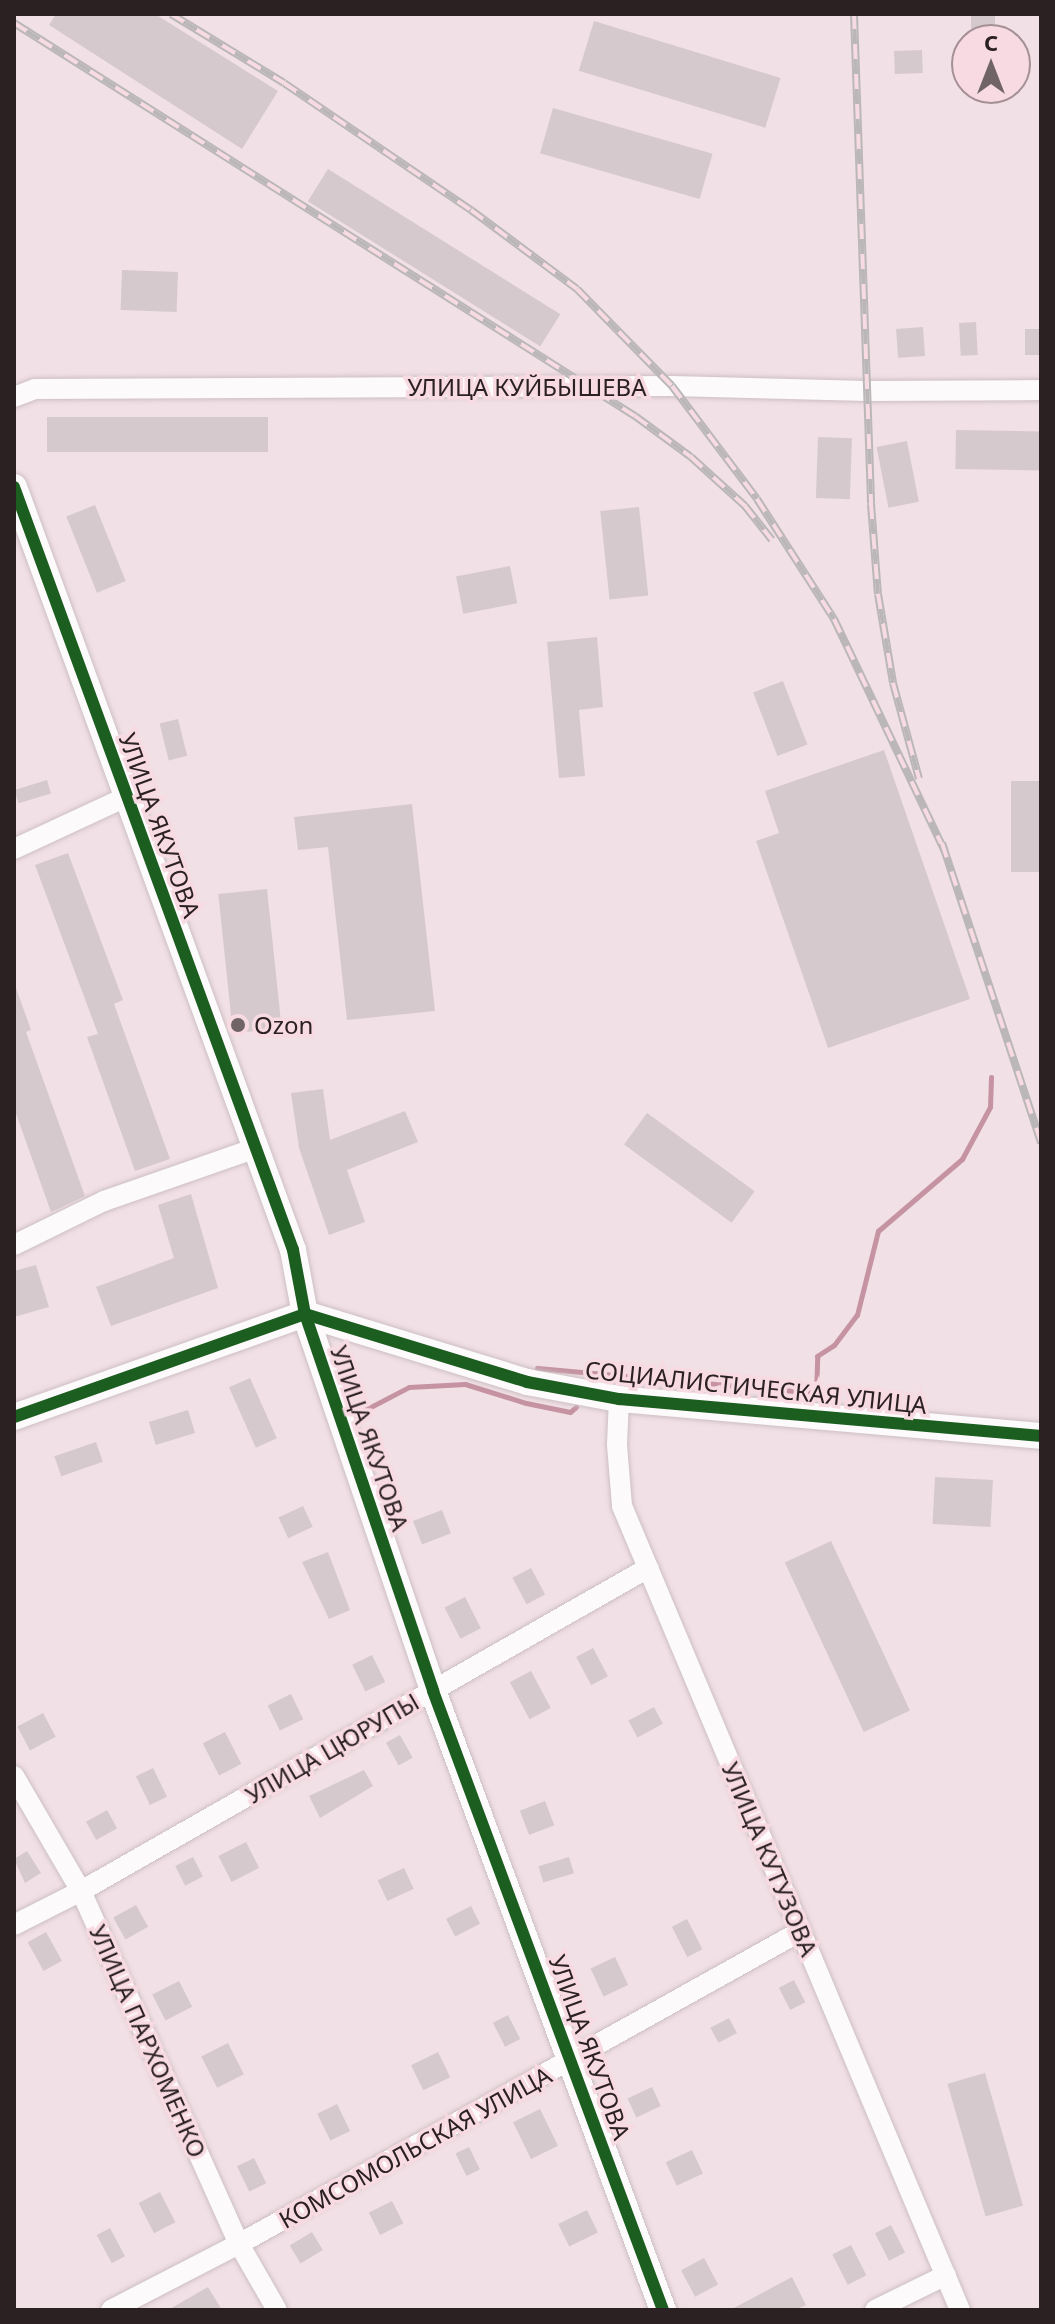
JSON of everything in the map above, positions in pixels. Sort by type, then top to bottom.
[{"type":"street","name":"УЛИЦА КУЙБЫШЕВА","points":[[14,397],[35,389],[50,388],[672,386],[867,391],[1041,390]]},
{"type":"street","name":"УЛИЦА ЯКУТОВА","points":[[14,487],[20,522],[126,797],[253,1149],[293,1250],[305,1314],[433,1691],[663,2310]]},
{"type":"street","points":[[14,849],[126,797]]},
{"type":"street","points":[[14,1245],[104,1201],[253,1149]]},
{"type":"street","points":[[14,1417],[305,1314]]},
{"type":"street","name":"СОЦИАЛИСТИЧЕСКАЯ УЛИЦА","points":[[305,1314],[527,1382],[619,1399],[1041,1436]]},
{"type":"street","name":"УЛИЦА КУТУЗОВА","points":[[619,1399],[617,1445],[622,1506],[960,2310]]},
{"type":"street","name":"УЛИЦА ЦЮРУПЫ","points":[[14,1925],[81,1891],[648,1568]]},
{"type":"street","name":"УЛИЦА ПАРХОМЕНКО","points":[[14,1776],[81,1891],[239,2244],[277,2310]]},
{"type":"street","name":"КОМСОМОЛЬСКАЯ УЛИЦА","points":[[111,2310],[239,2244],[801,1931]]},
{"type":"street","points":[[875,2310],[946,2275]]},
{"type":"building","points":[[56,14],[155,14],[278,91],[242,149],[49,25]]},
{"type":"building","points":[[971,14],[995,14],[995,24],[971,24]]},
{"type":"building","points":[[594,21],[780,78],[765,128],[579,71]]},
{"type":"building","points":[[922,50],[923,73],[895,74],[894,51]]},
{"type":"building","points":[[553,108],[713,154],[700,199],[540,153]]},
{"type":"building","points":[[328,169],[560,314],[540,346],[308,201]]},
{"type":"building","points":[[122,270],[178,272],[177,312],[121,310]]},
{"type":"building","points":[[976,322],[978,355],[961,356],[959,323]]},
{"type":"building","points":[[923,327],[925,356],[898,358],[896,329]]},
{"type":"building","points":[[1025,329],[1041,329],[1041,355],[1025,355]]},
{"type":"building","points":[[47,417],[268,417],[268,452],[47,452]]},
{"type":"building","points":[[956,430],[1041,431],[1040,470],[955,469]]},
{"type":"building","points":[[818,437],[852,438],[850,499],[816,498]]},
{"type":"building","points":[[907,441],[919,502],[888,508],[877,447]]},
{"type":"building","points":[[95,505],[126,581],[97,593],[66,517]]},
{"type":"building","points":[[639,507],[648,596],[610,600],[600,511]]},
{"type":"building","points":[[510,566],[517,603],[463,614],[456,576]]},
{"type":"building","points":[[597,637],[603,707],[579,710],[585,776],[559,778],[547,642]]},
{"type":"building","points":[[783,681],[807,744],[777,756],[753,692]]},
{"type":"building","points":[[178,719],[187,756],[169,760],[160,724]]},
{"type":"building","points":[[884,750],[970,999],[828,1048],[756,841],[779,833],[765,791]]},
{"type":"building","points":[[47,780],[51,793],[19,803],[14,790]]},
{"type":"building","points":[[1011,781],[1041,781],[1041,872],[1011,872]]},
{"type":"building","points":[[412,804],[435,1011],[347,1020],[328,847],[298,850],[294,817]]},
{"type":"building","points":[[68,853],[123,1000],[114,1004],[170,1159],[135,1171],[87,1037],[98,1034],[35,865]]},
{"type":"building","points":[[267,889],[282,1028],[233,1033],[218,894]]},
{"type":"building","points":[[16,988],[31,1030],[26,1032],[85,1196],[51,1212],[14,1108]]},
{"type":"building","points":[[323,1089],[330,1140],[405,1111],[418,1142],[347,1170],[365,1222],[329,1235],[299,1148],[291,1093]]},
{"type":"building","points":[[647,1113],[755,1191],[732,1223],[624,1145]]},
{"type":"building","points":[[191,1194],[218,1288],[111,1326],[96,1287],[174,1258],[158,1205]]},
{"type":"building","points":[[36,1265],[49,1307],[14,1317],[14,1271]]},
{"type":"building","points":[[250,1378],[277,1438],[256,1448],[229,1387]]},
{"type":"building","points":[[188,1410],[195,1433],[156,1445],[149,1422]]},
{"type":"building","points":[[96,1442],[103,1462],[61,1476],[54,1456]]},
{"type":"building","points":[[935,1477],[993,1480],[990,1527],[933,1524]]},
{"type":"building","points":[[303,1506],[313,1527],[288,1538],[279,1517]]},
{"type":"building","points":[[442,1510],[451,1533],[422,1544],[413,1521]]},
{"type":"building","points":[[831,1541],[910,1710],[864,1732],[785,1563]]},
{"type":"building","points":[[328,1552],[350,1610],[329,1619],[302,1562]]},
{"type":"building","points":[[531,1568],[545,1594],[527,1604],[512,1578]]},
{"type":"building","points":[[465,1597],[481,1628],[460,1639],[445,1607]]},
{"type":"building","points":[[593,1648],[608,1676],[591,1685],[576,1657]]},
{"type":"building","points":[[372,1655],[385,1682],[365,1692],[352,1665]]},
{"type":"building","points":[[531,1671],[551,1708],[530,1719],[510,1682]]},
{"type":"building","points":[[291,1694],[303,1719],[280,1731],[268,1705]]},
{"type":"building","points":[[654,1707],[663,1724],[637,1737],[628,1721]]},
{"type":"building","points":[[43,1713],[56,1737],[30,1750],[17,1727]]},
{"type":"building","points":[[225,1732],[241,1764],[219,1775],[203,1743]]},
{"type":"building","points":[[400,1735],[413,1758],[399,1765],[386,1743]]},
{"type":"building","points":[[153,1768],[167,1797],[150,1805],[136,1776]]},
{"type":"building","points":[[364,1770],[373,1786],[320,1818],[309,1796]]},
{"type":"building","points":[[545,1801],[554,1825],[529,1835],[520,1811]]},
{"type":"building","points":[[107,1810],[117,1828],[96,1840],[86,1822]]},
{"type":"building","points":[[246,1842],[259,1868],[232,1882],[218,1856]]},
{"type":"building","points":[[27,1851],[41,1873],[25,1883],[14,1859]]},
{"type":"building","points":[[193,1857],[203,1877],[185,1886],[175,1866]]},
{"type":"building","points":[[569,1857],[574,1873],[543,1883],[538,1866]]},
{"type":"building","points":[[404,1868],[414,1889],[387,1901],[378,1880]]},
{"type":"building","points":[[136,1905],[148,1927],[125,1939],[113,1918]]},
{"type":"building","points":[[471,1906],[480,1924],[455,1937],[446,1919]]},
{"type":"building","points":[[687,1919],[702,1949],[687,1957],[672,1927]]},
{"type":"building","points":[[46,1932],[62,1961],[44,1971],[28,1942]]},
{"type":"building","points":[[615,1957],[628,1985],[604,1997],[591,1968]]},
{"type":"building","points":[[794,1980],[805,2002],[790,2010],[779,1988]]},
{"type":"building","points":[[179,1981],[192,2007],[165,2020],[152,1995]]},
{"type":"building","points":[[508,2015],[520,2039],[505,2047],[493,2023]]},
{"type":"building","points":[[729,2018],[737,2033],[718,2043],[710,2028]]},
{"type":"building","points":[[228,2043],[244,2074],[217,2088],[201,2057]]},
{"type":"building","points":[[438,2052],[450,2077],[423,2090],[411,2065]]},
{"type":"building","points":[[985,2073],[1023,2206],[986,2216],[948,2084]]},
{"type":"building","points":[[652,2087],[661,2106],[636,2117],[628,2098]]},
{"type":"building","points":[[337,2104],[350,2131],[330,2141],[317,2114]]},
{"type":"building","points":[[540,2109],[558,2146],[531,2159],[513,2122]]},
{"type":"building","points":[[469,2147],[480,2169],[466,2176],[456,2154]]},
{"type":"building","points":[[692,2150],[703,2174],[677,2186],[666,2162]]},
{"type":"building","points":[[254,2158],[266,2183],[249,2191],[237,2166]]},
{"type":"building","points":[[160,2192],[175,2222],[154,2233],[139,2203]]},
{"type":"building","points":[[392,2201],[403,2223],[380,2235],[369,2213]]},
{"type":"building","points":[[587,2210],[598,2232],[569,2246],[558,2224]]},
{"type":"building","points":[[891,2225],[905,2253],[889,2261],[875,2233]]},
{"type":"building","points":[[110,2228],[125,2256],[112,2263],[97,2235]]},
{"type":"building","points":[[312,2232],[323,2250],[301,2263],[290,2245]]},
{"type":"building","points":[[851,2245],[866,2275],[848,2285],[832,2255]]},
{"type":"building","points":[[704,2258],[718,2284],[695,2297],[681,2270]]},
{"type":"building","points":[[792,2277],[806,2305],[795,2310],[730,2310]]},
{"type":"building","points":[[208,2287],[222,2310],[168,2310]]},
{"type":"waterway","points":[[537,1368],[816,1393],[817,1356],[834,1345],[857,1315],[878,1231],[962,1159],[990,1107],[991,1077]]},
{"type":"waterway","points":[[359,1413],[409,1387],[465,1384],[526,1403],[570,1412],[576,1407]]},
{"type":"railway","points":[[171,14],[284,83],[471,210],[577,289],[672,386],[757,499],[834,619],[945,852]]},
{"type":"railway","points":[[854,14],[871,504],[878,594],[893,683],[919,779]]},
{"type":"railway","points":[[14,23],[635,416],[691,457],[745,506],[772,540]]},
{"type":"railway","points":[[942,843],[1041,1143]]},
{"type":"cycle path","points":[[14,487],[293,1250],[305,1314],[433,1691],[663,2310]]},
{"type":"cycle path","points":[[14,1417],[305,1314],[527,1382],[619,1399],[1041,1436]]},
{"type":"place","name":"Ozon","points":[[238,1025]]}]
